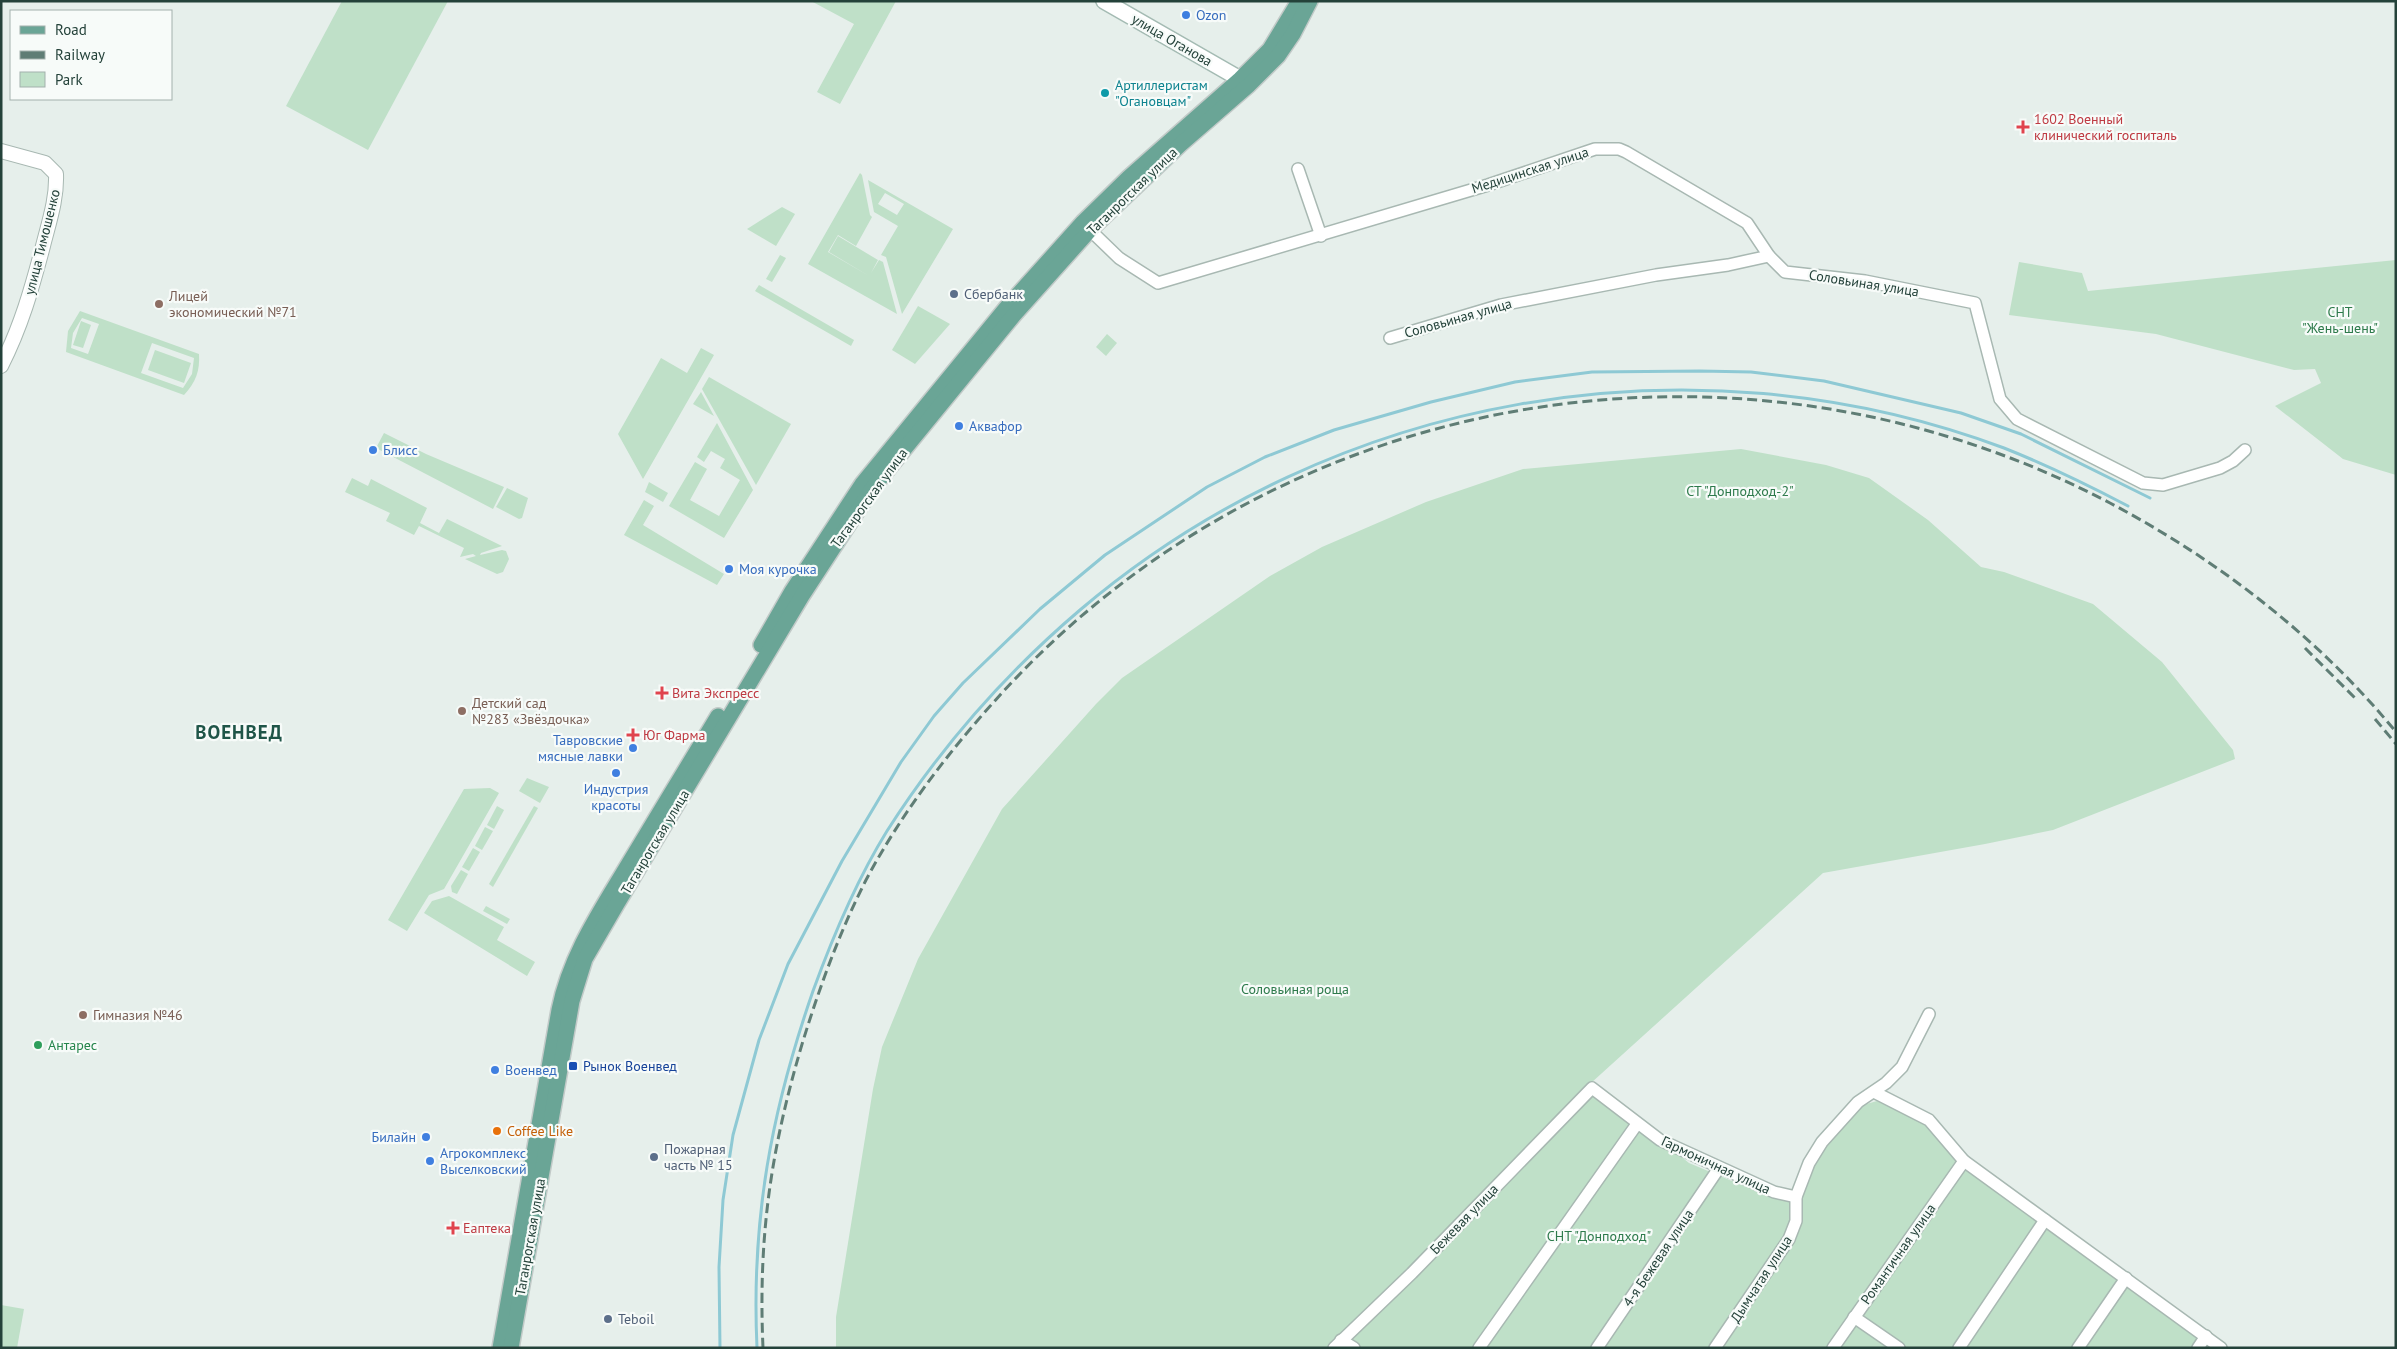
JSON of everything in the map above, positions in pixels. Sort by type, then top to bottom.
[{"type":"main road","name":"Таганрогская улица","points":[[1245,82],[1270,49],[1298,1]]},
{"type":"main road","name":"Таганрогская улица","points":[[500,1348],[559,1010],[568,974],[576,954],[608,898],[780,622],[871,490],[1086,226],[1181,144],[1245,82],[1278,56],[1293,34],[1310,1]]},
{"type":"main road","name":"улица Оганова","points":[[1114,4],[1245,82]]},
{"type":"main road","name":"Таганрогская улица","points":[[511,1348],[569,1012],[585,959],[780,622]]},
{"type":"street","name":"Медицинская улица","points":[[1086,226],[1119,258],[1158,283],[1321,236],[1556,164],[1595,149],[1612,148],[1626,152],[1747,223],[1769,256]]},
{"type":"street","name":"улица Тимошенко","points":[[1,151],[45,163],[56,174],[57,193],[16,338],[1,366]]},
{"type":"street","points":[[1298,169],[1321,236]]},
{"type":"street","name":"Соловьиная улица","points":[[1390,338],[1501,305],[1656,275],[1728,265],[1769,256],[1785,272],[1865,281],[1975,303],[2000,399],[2006,408],[2017,419],[2144,483],[2163,485],[2220,468],[2233,461],[2245,450]]},
{"type":"street","name":"Дымчатая улица","points":[[1715,1348],[1789,1239],[1796,1221],[1796,1198],[1810,1163],[1822,1142],[1858,1102],[1874,1092],[1902,1067],[1929,1014]]},
{"type":"street","name":"Гармоничная улица","points":[[1592,1088],[1660,1140],[1774,1192],[1796,1198]]},
{"type":"street","name":"Бежевая улица","points":[[1337,1344],[1412,1273],[1592,1088]]},
{"type":"street","points":[[1874,1092],[1929,1120],[1964,1161],[2221,1348]]},
{"type":"street","points":[[1479,1348],[1637,1124]]},
{"type":"street","name":"Романтичная улица","points":[[1833,1348],[1964,1161]]},
{"type":"street","name":"4-я Бежевая улица","points":[[1597,1348],[1718,1168]]},
{"type":"street","points":[[1959,1348],[2045,1220]]},
{"type":"street","points":[[2078,1348],[2126,1278]]},
{"type":"street","points":[[1854,1317],[1899,1348]]},
{"type":"street","points":[[2198,1348],[2206,1336]]},
{"type":"street","points":[[1337,1344],[1354,1348]]},
{"type":"green space","points":[[342,1],[448,1],[368,150],[286,106]]},
{"type":"green space","points":[[811,1],[896,1],[840,104],[817,92],[854,24]]},
{"type":"green space","points":[[860,173],[872,217],[856,246],[838,235],[828,252],[869,276],[829,252],[838,236],[878,260],[871,273],[879,260],[883,262],[897,314],[808,264]]},
{"type":"green space","points":[[868,180],[953,229],[902,314],[886,257],[881,255],[898,226],[874,212]],"holes":[[[885,193],[904,204],[897,215],[878,204]]]},
{"type":"green space","points":[[782,207],[795,214],[776,246],[747,229]]},
{"type":"green space","points":[[780,255],[786,258],[772,282],[766,279]]},
{"type":"green space","name":"СНТ \"Жень-шень\"","points":[[2396,260],[2396,475],[2343,459],[2275,406],[2321,383],[2315,369],[2294,370],[2156,334],[2009,315],[2019,262],[2082,273],[2088,291]]},
{"type":"green space","points":[[759,285],[854,340],[851,346],[755,291]]},
{"type":"green space","points":[[918,306],[950,324],[915,364],[892,350]]},
{"type":"green space","points":[[80,311],[199,354],[199,366],[196,376],[192,386],[184,395],[66,352],[68,331]],"holes":[[[82,318],[99,324],[88,354],[71,348],[73,333]],[[152,343],[194,358],[192,374],[183,388],[141,373]]]},
{"type":"green space","points":[[81,321],[91,325],[83,348],[73,345]]},
{"type":"green space","points":[[1107,334],[1117,343],[1106,356],[1096,347]]},
{"type":"green space","points":[[701,348],[714,355],[643,479],[618,434],[661,358],[687,373]]},
{"type":"green space","points":[[155,350],[191,363],[184,383],[148,370]]},
{"type":"green space","points":[[709,377],[791,424],[756,485],[702,389]]},
{"type":"green space","points":[[701,392],[714,416],[693,404]]},
{"type":"green space","points":[[717,423],[753,490],[724,538],[669,506],[695,462],[707,469],[690,500],[719,516],[740,480],[720,468],[725,459],[711,451],[704,462],[697,457]]},
{"type":"green space","points":[[384,433],[426,454],[504,487],[493,509],[376,448]]},
{"type":"green space","name":"Соловьиная роща","points":[[1741,449],[1826,465],[1869,478],[1928,520],[1981,567],[2004,572],[2093,604],[2162,662],[2233,750],[2235,759],[2053,830],[1823,873],[1591,1083],[1689,1163],[1775,1199],[1799,1198],[1812,1165],[1843,1123],[1863,1105],[1877,1101],[1923,1121],[2000,1191],[2216,1348],[836,1348],[836,1317],[873,1089],[882,1047],[918,959],[1002,809],[1096,704],[1122,678],[1270,576],[1322,547],[1426,502],[1523,469]]},
{"type":"green space","points":[[352,478],[368,486],[371,479],[427,508],[420,523],[439,533],[447,519],[502,546],[480,555],[502,550],[506,551],[509,559],[503,572],[497,574],[465,559],[476,556],[473,554],[460,557],[464,548],[419,526],[414,535],[386,521],[390,513],[345,492]]},
{"type":"green space","points":[[649,482],[668,493],[663,502],[645,492]]},
{"type":"green space","points":[[507,488],[528,498],[522,518],[519,519],[496,507]]},
{"type":"green space","points":[[644,500],[654,506],[643,525],[724,574],[717,585],[624,535]]},
{"type":"green space","points":[[527,778],[549,787],[540,803],[519,791]]},
{"type":"green space","points":[[490,788],[499,793],[444,889],[429,895],[407,931],[388,920],[464,789]]},
{"type":"green space","points":[[497,806],[504,810],[494,829],[487,825]]},
{"type":"green space","points":[[534,806],[538,808],[493,887],[489,884]]},
{"type":"green space","points":[[485,827],[493,831],[482,850],[475,846]]},
{"type":"green space","points":[[473,848],[480,852],[469,871],[462,867]]},
{"type":"green space","points":[[461,870],[468,874],[457,894],[452,892],[451,886]]},
{"type":"green space","points":[[449,896],[504,927],[497,940],[535,962],[527,976],[424,913],[432,901]]},
{"type":"green space","points":[[486,906],[510,919],[507,924],[483,911]]},
{"type":"green space","points":[[1,1305],[24,1309],[17,1348],[1,1348]]},
{"type":"waterway","points":[[720,1348],[719,1267],[723,1200],[733,1135],[759,1040],[788,964],[842,861],[901,762],[934,716],[963,683],[1040,609],[1105,555],[1207,487],[1265,457],[1334,430],[1431,402],[1515,382],[1592,372],[1700,371],[1751,372],[1824,381],[1961,413],[2021,434],[2150,498]]},
{"type":"waterway","points":[[757,1348],[757,1255],[761,1211],[775,1123],[798,1036],[813,991],[837,929],[865,869],[907,800],[929,770],[1000,686],[1026,659],[1080,610],[1180,536],[1288,477],[1401,433],[1520,404],[1641,391],[1763,394],[1885,413],[2004,448],[2036,461],[2128,506]]},
{"type":"railway","points":[[763,1348],[763,1268],[769,1193],[775,1156],[792,1080],[816,1000],[848,919],[866,880],[911,806],[963,737],[1001,694],[1114,589],[1241,507],[1378,447],[1522,410],[1671,397],[1820,408],[1968,443],[2110,503],[2189,549],[2227,575],[2300,633],[2334,664],[2396,732]]},
{"type":"railway","points":[[2305,648],[2358,701]]},
{"type":"railway","points":[[2375,719],[2396,744]]},
{"type":"place","name":"Ozon","points":[[1186,15]]},
{"type":"place","name":"Артиллеристам \"Огановцам\"","points":[[1105,93]]},
{"type":"place","name":"1602 Военный клинический госпиталь","points":[[2023,127]]},
{"type":"place","name":"Сбербанк","points":[[954,294]]},
{"type":"place","name":"Лицей экономический №71","points":[[159,304]]},
{"type":"place","name":"Аквафор","points":[[959,426]]},
{"type":"place","name":"Блисс","points":[[373,450]]},
{"type":"place","name":"Моя курочка","points":[[729,569]]},
{"type":"place","name":"Вита Экспресс","points":[[662,693]]},
{"type":"place","name":"Детский сад №283 «Звёздочка»","points":[[462,711]]},
{"type":"place","name":"Юг Фарма","points":[[633,735]]},
{"type":"place","name":"Тавровские мясные лавки","points":[[633,748]]},
{"type":"place","name":"Индустрия красоты","points":[[616,773]]},
{"type":"place","name":"Гимназия №46","points":[[83,1015]]},
{"type":"place","name":"Антарес","points":[[38,1045]]},
{"type":"place","name":"Рынок Военвед","points":[[573,1066]]},
{"type":"place","name":"Военвед","points":[[495,1070]]},
{"type":"place","name":"Coffee Like","points":[[497,1131]]},
{"type":"place","name":"Билайн","points":[[426,1137]]},
{"type":"place","name":"Пожарная часть № 15","points":[[654,1157]]},
{"type":"place","name":"Агрокомплекс Выселковский","points":[[430,1161]]},
{"type":"place","name":"Еаптека","points":[[453,1228]]},
{"type":"place","name":"Teboil","points":[[608,1319]]},
{"type":"district","name":"ВОЕНВЕД","points":[[239,732]]},
{"type":"park label","name":"СТ \"Донподход-2\"","points":[[1740,491]]},
{"type":"park label","name":"СНТ \"Донподход\"","points":[[1599,1236]]}]
